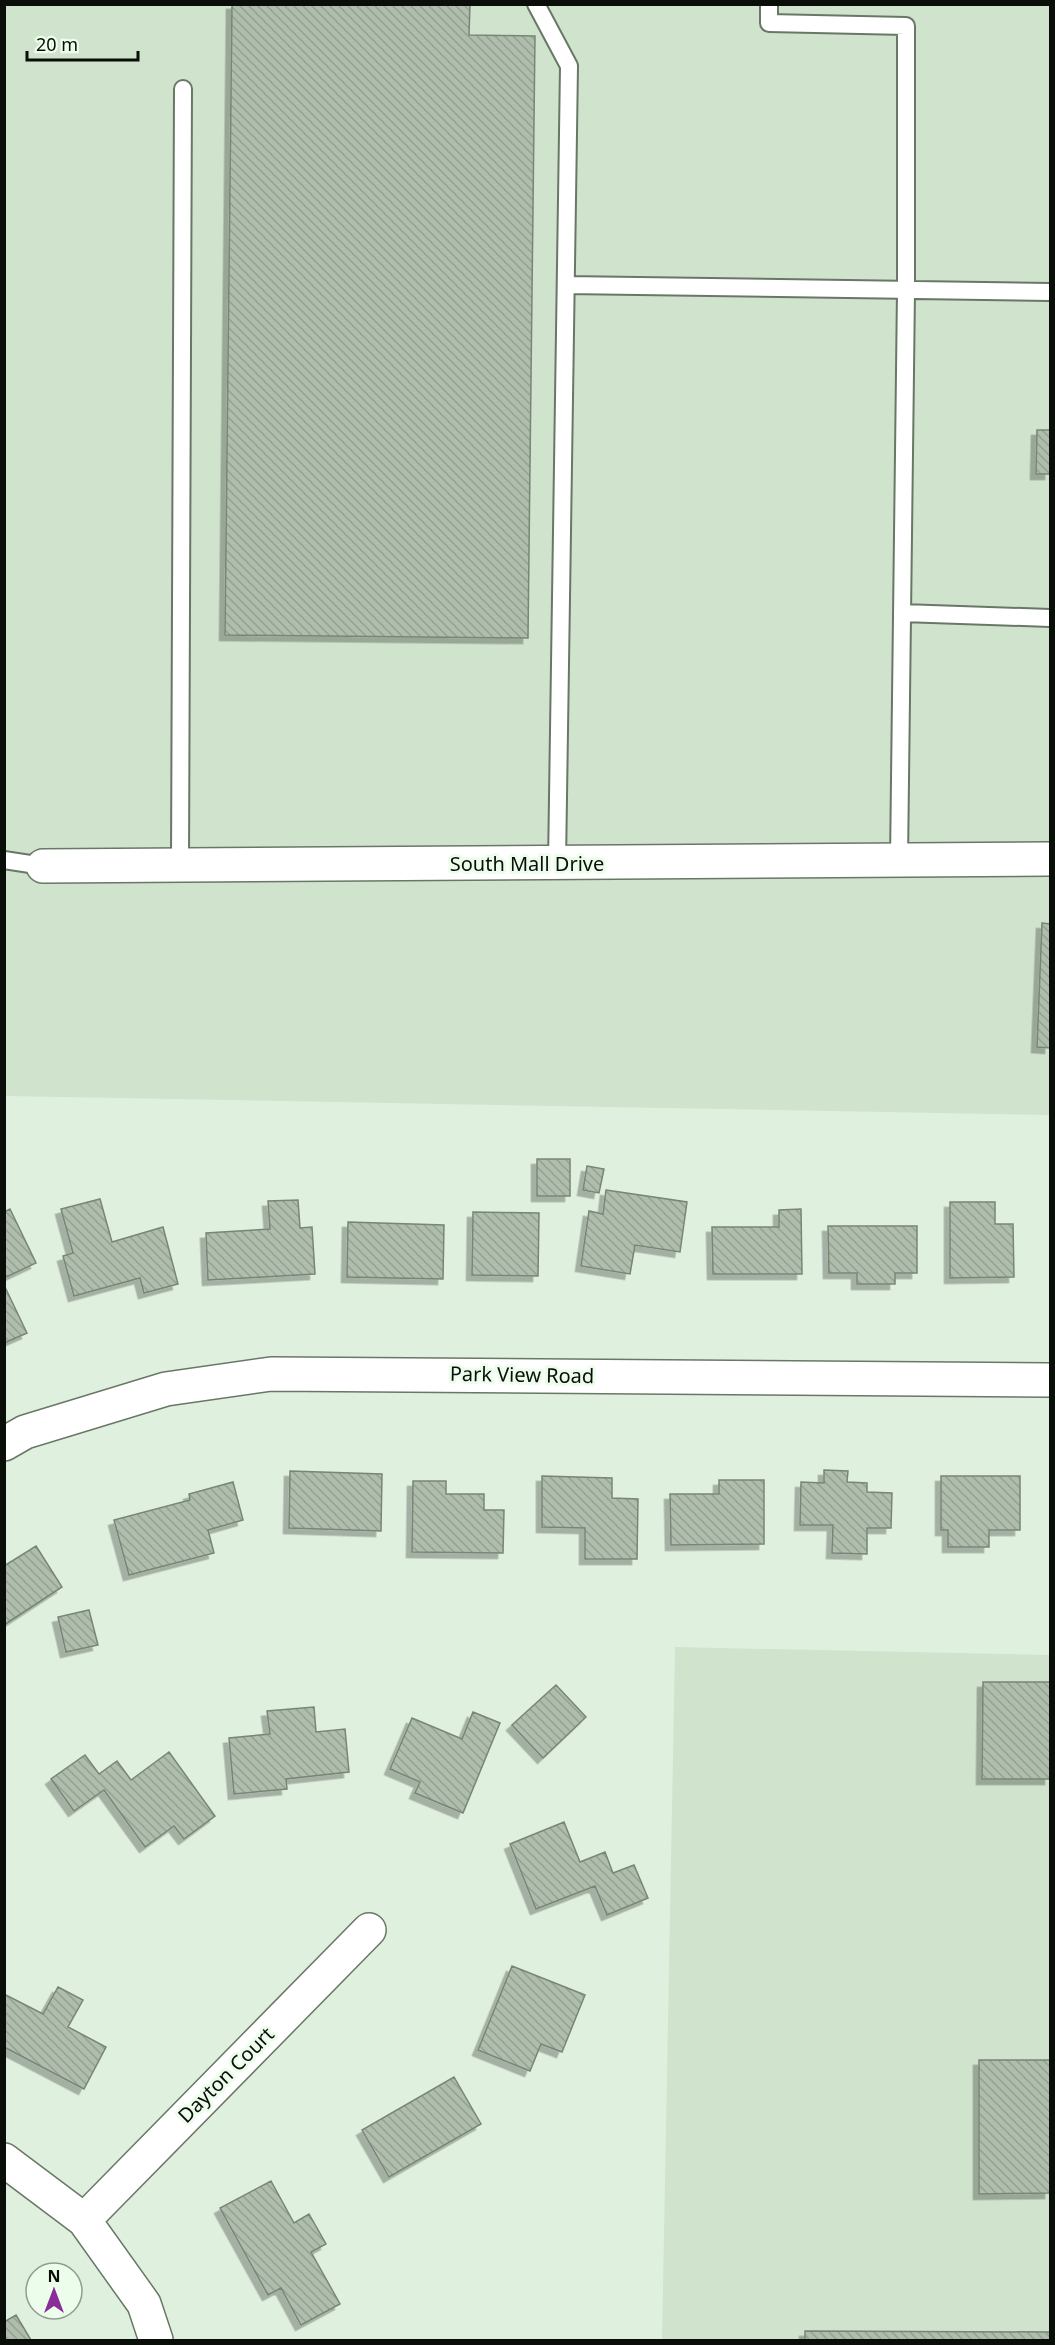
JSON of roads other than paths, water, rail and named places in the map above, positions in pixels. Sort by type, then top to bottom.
[{"type":"street","name":"South Mall Drive","points":[[43,866],[1050,859]]},
{"type":"street","name":"Park View Road","points":[[4,1444],[25,1432],[166,1389],[271,1374],[1050,1380]]},
{"type":"street","name":"Dayton Court","points":[[84,2220],[369,1930]]},
{"type":"street","points":[[4,2160],[84,2220],[144,2304],[156,2340]]},
{"type":"lane","points":[[536,4],[569,66],[557,864]]},
{"type":"lane","points":[[769,4],[769,23],[906,26],[906,290],[899,861]]},
{"type":"lane","points":[[180,865],[183,89]]},
{"type":"lane","points":[[566,285],[1050,292]]},
{"type":"lane","points":[[902,613],[1050,618]]},
{"type":"lane","name":"South Mall Drive","points":[[4,860],[43,866]]}]
